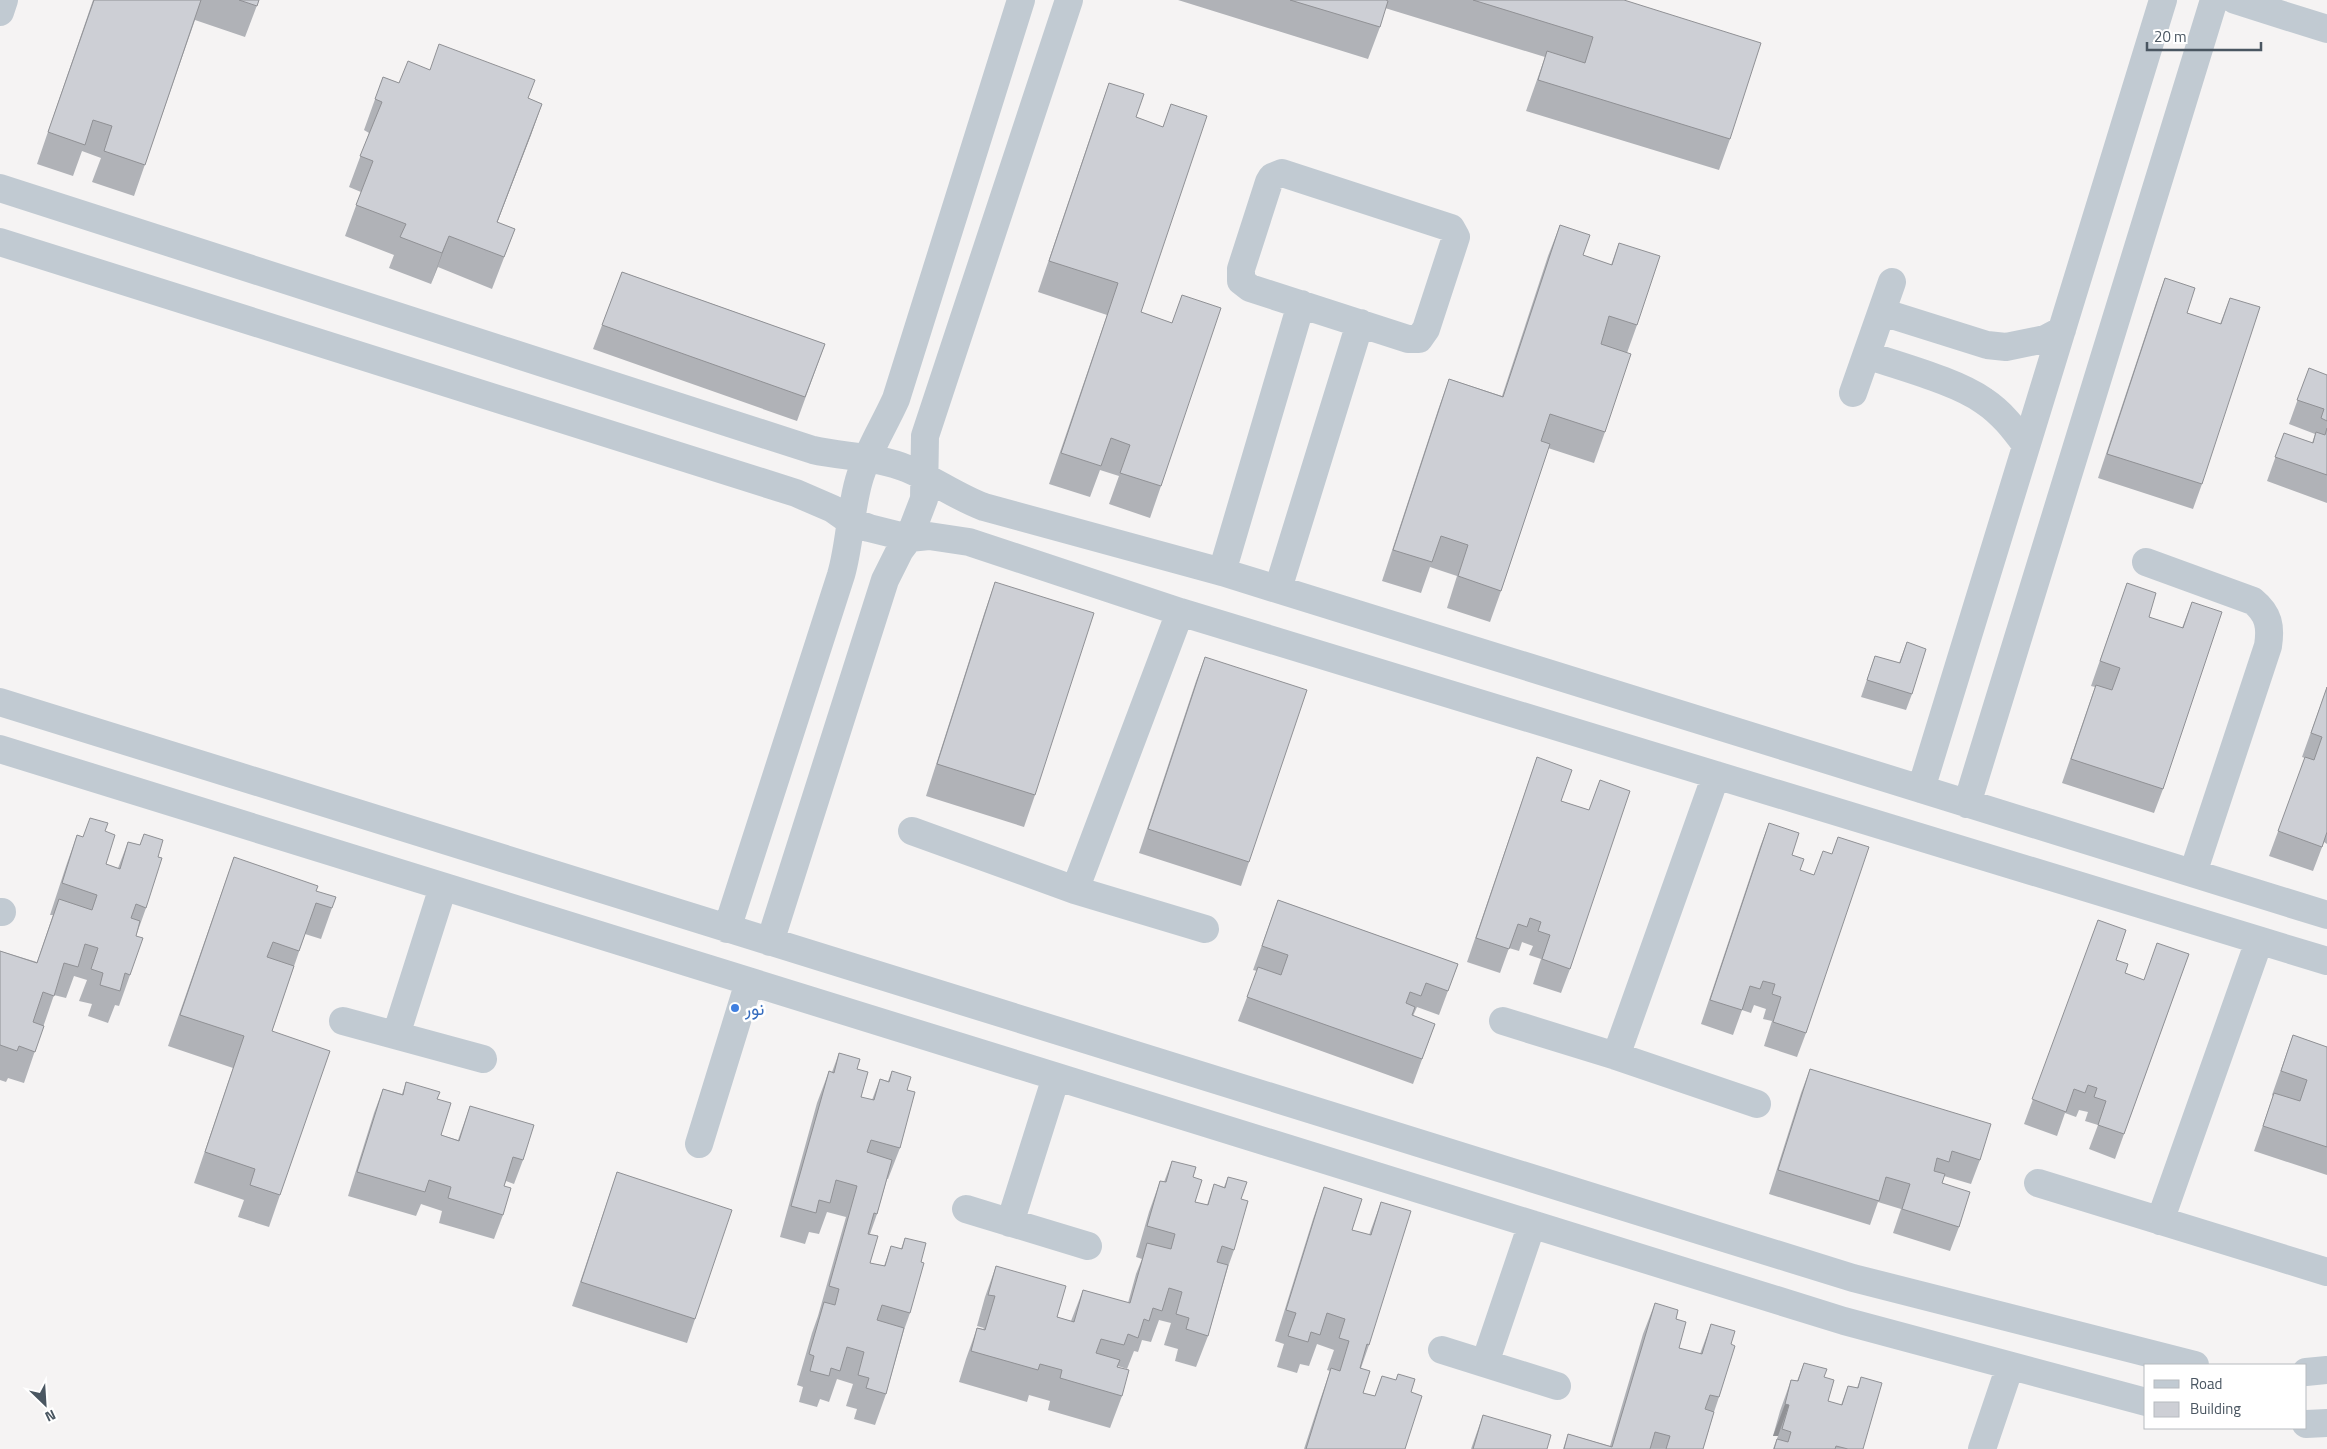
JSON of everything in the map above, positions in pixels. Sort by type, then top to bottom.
[{"type":"street","points":[[0,12],[4,0]]},
{"type":"street","points":[[727,928],[842,575],[850,521],[859,479],[866,459],[896,400],[1021,0]]},
{"type":"street","points":[[770,942],[885,580],[900,550],[910,538],[924,499],[926,478],[925,436],[1069,0]]},
{"type":"street","points":[[1921,790],[2163,0]]},
{"type":"street","points":[[1967,804],[2214,0]]},
{"type":"street","points":[[2235,0],[2327,29]]},
{"type":"street","points":[[1282,173],[1446,224],[1454,232],[1454,243],[1429,321],[1424,335],[1420,339],[1414,340],[1301,304],[1244,286],[1241,281],[1240,275],[1272,177],[1282,173]]},
{"type":"street","points":[[0,188],[813,450],[894,464],[926,478],[964,500],[984,507],[1222,572],[1921,790],[2327,914]]},
{"type":"street","points":[[0,242],[796,493],[833,509],[850,521],[889,534],[910,538],[929,536],[969,542],[1180,612],[2327,962]]},
{"type":"street","points":[[1853,392],[1892,282]]},
{"type":"street","points":[[1222,572],[1301,304]]},
{"type":"street","points":[[1882,312],[1987,345],[1997,346],[2026,344],[2045,339],[2062,330]]},
{"type":"street","points":[[1278,589],[1360,323]]},
{"type":"street","points":[[1867,355],[1966,390],[2000,414],[2026,445]]},
{"type":"street","points":[[2146,562],[2253,601],[2262,609],[2268,620],[2270,632],[2268,646],[2193,873]]},
{"type":"street","points":[[1075,890],[1180,612]]},
{"type":"street","points":[[0,702],[1853,1278],[2191,1364]]},
{"type":"street","points":[[0,750],[1844,1321],[2144,1401]]},
{"type":"street","points":[[1616,1056],[1716,775]]},
{"type":"street","points":[[912,831],[1075,890],[1205,929]]},
{"type":"street","points":[[396,1035],[443,887]]},
{"type":"street","points":[[2160,1221],[2259,941]]},
{"type":"street","points":[[699,1144],[749,982]]},
{"type":"street","points":[[343,1020],[483,1059]]},
{"type":"street","points":[[1503,1021],[1616,1056],[1757,1104]]},
{"type":"street","points":[[1010,1222],[1056,1077]]},
{"type":"street","points":[[2038,1183],[2327,1272]]},
{"type":"street","points":[[966,1209],[1088,1246]]},
{"type":"street","points":[[1485,1364],[1532,1224]]},
{"type":"street","points":[[1844,1321],[1853,1278]]},
{"type":"street","points":[[1442,1350],[1556,1386]]},
{"type":"street","points":[[1982,1449],[2010,1366]]},
{"type":"street","points":[[2307,1372],[2327,1370]]},
{"type":"street","points":[[2307,1424],[2327,1423]]},
{"type":"building","points":[[94,0],[201,0],[145,165],[104,151],[112,126],[93,120],[85,145],[48,132]]},
{"type":"building","points":[[239,0],[259,0],[257,6]]},
{"type":"building","points":[[1290,0],[1386,0],[1388,1],[1380,27]]},
{"type":"building","points":[[1473,0],[1624,0],[1761,43],[1730,139],[1538,80],[1547,51],[1585,63],[1593,37]]},
{"type":"building","points":[[439,44],[535,80],[528,98],[542,104],[497,222],[515,229],[504,257],[449,236],[442,253],[400,237],[406,224],[356,205],[373,161],[360,156],[382,102],[375,99],[383,77],[399,83],[408,61],[430,70]]},
{"type":"building","points":[[1109,83],[1144,94],[1136,117],[1163,127],[1171,104],[1207,116],[1141,312],[1172,323],[1182,295],[1221,308],[1161,486],[1120,473],[1130,445],[1111,438],[1101,466],[1061,453],[1118,283],[1049,261]]},
{"type":"building","points":[[1560,225],[1590,235],[1583,255],[1612,265],[1619,243],[1660,256],[1637,325],[1609,316],[1601,344],[1631,354],[1605,432],[1550,414],[1541,441],[1550,444],[1501,591],[1458,576],[1468,545],[1441,536],[1432,562],[1393,550],[1449,379],[1503,397]]},
{"type":"building","points":[[622,272],[825,344],[805,397],[602,325]]},
{"type":"building","points":[[2165,278],[2195,288],[2187,313],[2221,324],[2230,298],[2260,307],[2202,484],[2107,454]]},
{"type":"building","points":[[2309,368],[2327,375],[2327,421],[2321,418],[2324,409],[2297,400]]},
{"type":"building","points":[[2327,428],[2327,475],[2275,457],[2284,433],[2313,443],[2316,432],[2325,435]]},
{"type":"building","points":[[995,582],[1094,613],[1035,795],[937,764]]},
{"type":"building","points":[[2127,583],[2156,593],[2149,617],[2183,628],[2192,602],[2222,612],[2163,789],[2071,759],[2096,685],[2112,690],[2120,668],[2100,661]]},
{"type":"building","points":[[1907,642],[1926,649],[1912,694],[1867,680],[1875,656],[1900,663]]},
{"type":"building","points":[[1205,657],[1307,690],[1249,862],[1148,829]]},
{"type":"building","points":[[2327,687],[2327,832],[2322,847],[2278,831],[2305,757],[2314,760],[2322,737],[2311,733]]},
{"type":"building","points":[[1537,757],[1572,770],[1561,801],[1589,810],[1600,780],[1630,791],[1570,969],[1542,959],[1550,935],[1538,931],[1541,922],[1530,918],[1527,927],[1518,924],[1509,949],[1476,938]]},
{"type":"building","points":[[90,818],[108,823],[105,831],[115,835],[106,864],[120,869],[128,842],[140,845],[144,834],[163,840],[158,857],[162,858],[146,908],[136,904],[131,918],[140,921],[136,936],[143,938],[130,975],[125,973],[120,991],[100,985],[103,973],[91,969],[98,948],[85,944],[78,967],[64,963],[54,996],[43,992],[33,1022],[44,1026],[35,1052],[19,1046],[17,1051],[0,1045],[0,951],[37,963],[59,899],[92,910],[97,895],[62,883],[77,835],[83,837]]},
{"type":"building","points":[[1769,823],[1799,833],[1792,855],[1804,859],[1800,870],[1814,875],[1823,851],[1832,854],[1838,837],[1869,847],[1806,1033],[1773,1022],[1781,997],[1772,994],[1775,984],[1763,981],[1760,989],[1750,986],[1742,1010],[1710,1000]]},
{"type":"building","points":[[234,857],[318,886],[316,891],[336,897],[332,908],[316,903],[299,951],[273,942],[267,957],[294,966],[272,1031],[330,1051],[280,1195],[250,1185],[255,1169],[205,1152],[244,1036],[180,1015]]},
{"type":"building","points":[[1278,900],[1458,964],[1448,991],[1426,983],[1421,996],[1410,992],[1406,1003],[1415,1007],[1412,1015],[1435,1024],[1422,1059],[1247,997],[1258,967],[1281,975],[1288,955],[1262,946]]},
{"type":"building","points":[[2098,920],[2126,930],[2116,960],[2128,964],[2125,973],[2144,980],[2157,943],[2189,954],[2124,1134],[2098,1125],[2106,1101],[2094,1097],[2097,1088],[2088,1085],[2085,1093],[2074,1089],[2066,1112],[2032,1099]]},
{"type":"building","points":[[2293,1035],[2327,1047],[2327,1147],[2263,1126],[2274,1093],[2300,1101],[2307,1080],[2281,1071]]},
{"type":"building","points":[[839,1053],[860,1059],[857,1069],[868,1072],[861,1097],[874,1100],[880,1079],[889,1082],[892,1071],[911,1077],[907,1090],[915,1092],[900,1148],[871,1140],[867,1152],[892,1160],[877,1214],[874,1213],[868,1234],[878,1236],[870,1263],[885,1266],[891,1246],[902,1249],[905,1238],[926,1243],[921,1262],[924,1263],[910,1313],[882,1305],[877,1320],[904,1328],[886,1394],[866,1388],[869,1378],[858,1375],[864,1352],[847,1347],[840,1371],[831,1368],[829,1376],[810,1371],[814,1356],[809,1354],[824,1302],[835,1305],[839,1289],[829,1286],[857,1186],[836,1180],[830,1203],[819,1200],[816,1213],[791,1206],[829,1071],[834,1073]]},
{"type":"building","points":[[1810,1069],[1991,1124],[1980,1160],[1952,1151],[1949,1162],[1937,1158],[1934,1171],[1945,1174],[1942,1183],[1970,1192],[1959,1227],[1902,1209],[1910,1184],[1886,1177],[1879,1201],[1778,1170]]},
{"type":"building","points":[[406,1082],[440,1092],[437,1099],[451,1103],[441,1135],[459,1141],[470,1106],[534,1125],[523,1160],[513,1157],[504,1186],[511,1188],[503,1215],[448,1198],[451,1187],[429,1180],[425,1192],[357,1172],[383,1089],[403,1095]]},
{"type":"building","points":[[1172,1161],[1196,1167],[1193,1177],[1202,1180],[1195,1202],[1208,1205],[1214,1184],[1225,1188],[1228,1177],[1247,1182],[1241,1199],[1248,1201],[1234,1250],[1222,1246],[1217,1262],[1228,1265],[1208,1336],[1186,1329],[1189,1318],[1176,1314],[1182,1292],[1169,1288],[1162,1311],[1153,1308],[1149,1321],[1144,1319],[1138,1338],[1128,1334],[1124,1345],[1101,1339],[1096,1353],[1120,1360],[1117,1367],[1129,1370],[1122,1396],[1060,1378],[1062,1370],[1040,1364],[1038,1370],[971,1351],[977,1328],[985,1330],[995,1296],[988,1295],[996,1266],[1066,1286],[1057,1317],[1074,1322],[1083,1290],[1130,1303],[1147,1243],[1171,1249],[1175,1234],[1147,1226],[1160,1181],[1166,1182]]},
{"type":"building","points":[[617,1172],[732,1210],[695,1319],[581,1282]]},
{"type":"building","points":[[1324,1187],[1362,1199],[1352,1230],[1371,1235],[1381,1202],[1411,1211],[1360,1368],[1370,1371],[1363,1393],[1375,1396],[1382,1376],[1396,1380],[1398,1374],[1415,1379],[1411,1392],[1422,1396],[1405,1449],[1306,1449],[1331,1368],[1340,1371],[1349,1341],[1339,1338],[1345,1319],[1327,1313],[1320,1335],[1311,1332],[1308,1342],[1288,1336],[1296,1313],[1286,1310]]},
{"type":"building","points":[[1655,1303],[1678,1310],[1676,1319],[1686,1322],[1679,1348],[1702,1354],[1711,1324],[1735,1331],[1731,1344],[1735,1346],[1719,1397],[1710,1395],[1705,1409],[1714,1412],[1703,1449],[1666,1449],[1670,1436],[1655,1432],[1650,1449],[1564,1449],[1568,1434],[1612,1447]]},
{"type":"building","points":[[1804,1363],[1827,1369],[1824,1377],[1834,1380],[1828,1401],[1842,1405],[1848,1386],[1858,1388],[1861,1377],[1882,1383],[1863,1449],[1848,1449],[1836,1446],[1835,1449],[1774,1449],[1777,1439],[1788,1442],[1791,1432],[1782,1429],[1789,1405],[1785,1404],[1791,1380],[1798,1381]]},
{"type":"building","points":[[1483,1415],[1551,1435],[1547,1449],[1473,1449]]},
{"type":"place","name":"نور","points":[[735,1008]]}]
